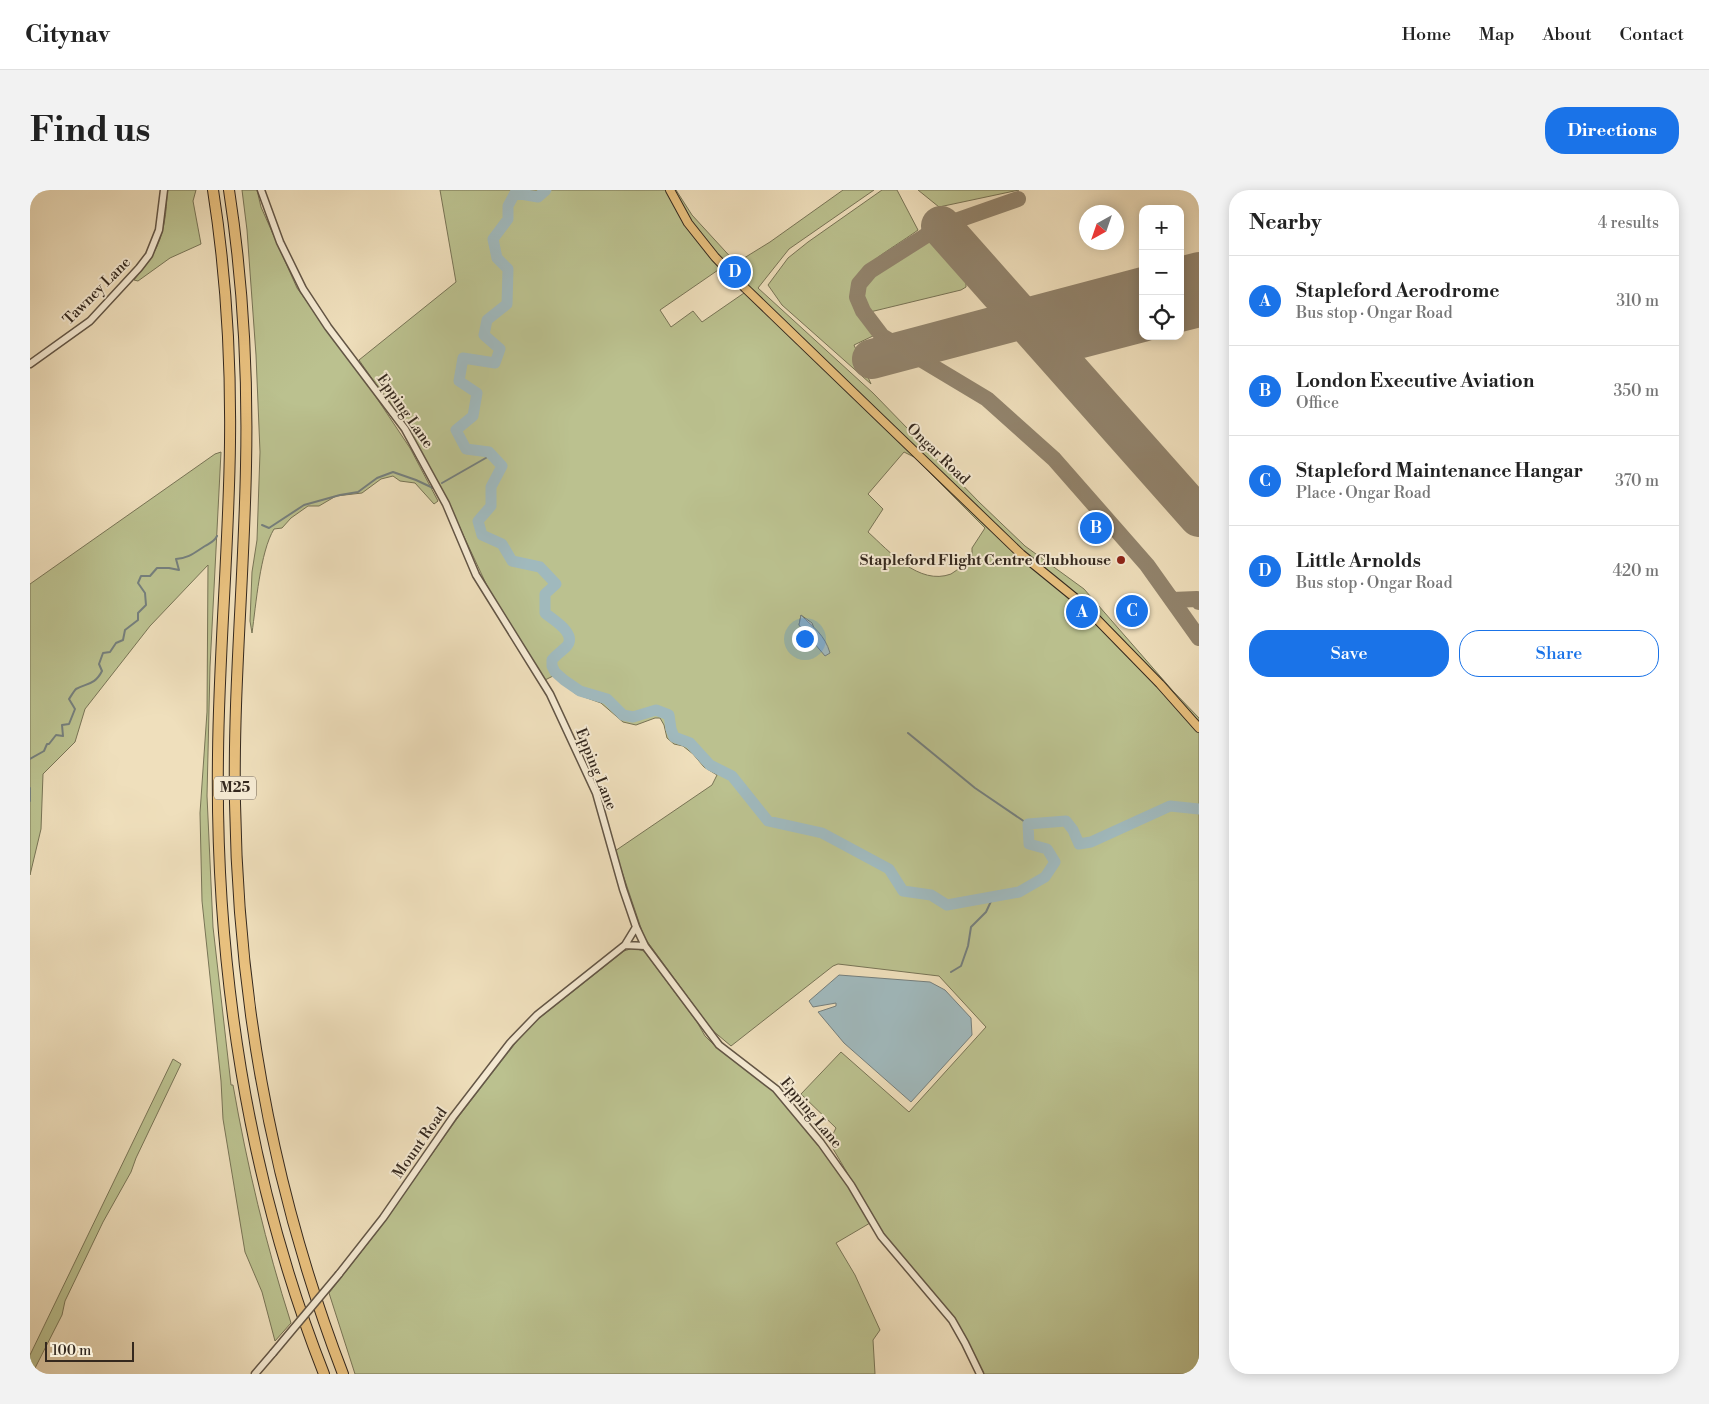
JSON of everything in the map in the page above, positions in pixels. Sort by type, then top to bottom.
[{"type":"highway","name":"M25","points":[[213,190],[225,294],[230,391],[229,488],[218,764],[219,853],[224,918],[236,1033],[259,1161],[286,1264],[324,1374]]},
{"type":"highway","name":"M25","points":[[229,190],[236,237],[242,302],[246,393],[246,477],[237,672],[235,769],[237,867],[243,941],[257,1053],[275,1150],[308,1273],[343,1374]]},
{"type":"main road","name":"Ongar Road","points":[[670,190],[688,223],[715,257],[744,288],[1022,554],[1080,602],[1160,684],[1199,728]]},
{"type":"street","name":"Tawney Lane","points":[[30,364],[90,321],[139,268],[149,254],[159,230],[164,190]]},
{"type":"street","name":"Epping Lane","points":[[261,190],[280,242],[303,289],[328,327],[410,436],[446,504],[476,575],[550,694],[596,792],[623,889],[636,927],[645,946],[719,1045],[776,1089],[821,1142],[851,1185],[881,1236],[952,1320],[980,1374]]},
{"type":"street","name":"Mount Road","points":[[255,1374],[339,1274],[383,1218],[452,1117],[510,1043],[537,1014],[625,945],[636,927]]},
{"type":"street","points":[[625,945],[645,946]]},
{"type":"green space","points":[[167,190],[196,190],[193,201],[201,244],[170,258],[138,281],[134,280],[151,257],[160,239],[165,215]]},
{"type":"green space","points":[[242,190],[257,190],[261,207],[297,288],[372,391],[410,448],[438,501],[434,504],[415,483],[400,481],[393,476],[381,479],[362,493],[336,496],[319,506],[308,506],[291,518],[282,528],[274,529],[265,551],[262,565],[252,633],[250,621],[252,572],[257,540],[260,452],[256,355],[247,230]]},
{"type":"green space","points":[[440,190],[676,190],[692,215],[736,263],[770,242],[843,190],[874,190],[789,249],[758,288],[873,393],[979,502],[1025,546],[1084,589],[1199,718],[1199,1374],[984,1374],[955,1320],[884,1235],[829,1142],[836,1128],[801,1094],[841,1052],[909,1112],[986,1027],[939,976],[838,964],[731,1046],[712,1030],[644,937],[615,851],[712,785],[717,775],[704,767],[683,746],[674,744],[667,738],[660,718],[636,725],[623,722],[601,703],[576,694],[553,676],[545,680],[488,588],[446,498],[410,433],[359,360],[456,282]],"holes":[[[721,268],[744,293],[702,322],[693,311],[671,327],[660,310]],[[904,452],[914,457],[985,528],[972,548],[972,557],[959,568],[951,574],[927,575],[905,565],[868,532],[883,509],[868,494]],[[801,615],[812,623],[825,655],[799,625]]]},
{"type":"green space","points":[[882,190],[897,190],[918,230],[872,262],[861,273],[854,286],[853,300],[860,316],[875,335],[854,345],[871,384],[782,305],[768,285],[788,258]]},
{"type":"green space","points":[[918,190],[1019,190],[939,207]]},
{"type":"green space","points":[[928,238],[966,283],[966,287],[961,290],[870,312],[863,297],[864,288],[869,278],[873,273]]},
{"type":"green space","points":[[221,452],[210,667],[207,796],[213,927],[231,1085],[233,1085],[244,1145],[265,1235],[291,1323],[275,1341],[262,1292],[245,1252],[223,1119],[221,1081],[202,901],[200,813],[207,712],[208,565],[150,626],[85,709],[75,742],[43,774],[41,829],[30,875],[30,584],[215,454]]},
{"type":"green space","points":[[633,948],[644,951],[697,1022],[705,1036],[716,1047],[775,1091],[811,1133],[850,1186],[870,1223],[836,1243],[855,1275],[880,1330],[873,1340],[875,1374],[355,1374],[329,1293],[376,1233],[459,1116],[528,1027],[624,951]]},
{"type":"green space","points":[[173,1059],[181,1064],[131,1172],[103,1222],[65,1301],[62,1315],[32,1374],[30,1374],[30,1355]]},
{"type":"water","points":[[801,615],[822,636],[830,653],[825,656],[799,625]]},
{"type":"water","points":[[839,975],[930,982],[945,990],[971,1018],[972,1035],[911,1102],[844,1043],[818,1012],[836,1006],[836,1003],[813,1007],[809,1001]]},
{"type":"waterway","points":[[546,190],[538,197],[515,193],[508,206],[508,219],[493,239],[497,258],[508,269],[507,304],[487,320],[484,335],[500,349],[495,363],[463,358],[459,381],[477,393],[473,416],[456,430],[466,449],[489,452],[502,466],[491,487],[491,506],[478,521],[482,535],[502,544],[512,561],[540,567],[556,584],[545,594],[545,613],[563,627],[569,636],[569,641],[567,646],[552,660],[555,672],[580,691],[607,699],[623,715],[633,717],[656,710],[669,715],[674,737],[690,743],[710,765],[732,776],[768,821],[822,833],[889,869],[903,891],[931,895],[947,905],[1019,892],[1045,877],[1055,862],[1047,849],[1029,844],[1028,824],[1066,821],[1073,830],[1079,844],[1091,842],[1170,806],[1199,809]]},
{"type":"waterway","points":[[442,483],[491,455]]},
{"type":"waterway","points":[[262,525],[269,528],[304,505],[358,492],[377,478],[393,472],[433,488]]},
{"type":"waterway","points":[[30,759],[44,751],[47,744],[56,735],[63,736],[62,725],[69,724],[75,709],[69,699],[76,689],[97,679],[102,671],[99,664],[103,653],[110,652],[116,643],[123,640],[125,630],[138,620],[138,613],[146,605],[145,593],[138,583],[141,576],[150,576],[157,568],[179,570],[176,559],[191,555],[215,540],[217,536]]},
{"type":"waterway","points":[[908,733],[975,788],[1028,824]]},
{"type":"waterway","points":[[30,788],[30,801]]},
{"type":"waterway","points":[[951,972],[961,966],[968,946],[971,927],[986,912],[993,897]]},
{"type":"taxiway","points":[[1018,199],[941,226],[870,271],[859,284],[857,297],[863,311],[882,336],[987,399],[1054,459],[1147,565],[1199,638]]},
{"type":"taxiway","points":[[928,344],[923,350],[922,358],[932,364]]},
{"type":"taxiway","points":[[1172,600],[1197,599],[1199,602]]},
{"type":"runway","points":[[941,226],[1199,517]]},
{"type":"runway","points":[[1184,276],[1199,272]]},
{"type":"runway","points":[[872,359],[1139,288]]},
{"type":"runway","points":[[1184,311],[1199,307]]},
{"type":"runway","points":[[1055,345],[1139,323]]},
{"type":"place","name":"Little Arnolds","points":[[735,272]]},
{"type":"place","name":"London Executive Aviation","points":[[1096,528]]},
{"type":"place","name":"Stapleford Flight Centre Clubhouse","points":[[1121,560]]},
{"type":"place","name":"Stapleford Maintenance Hangar","points":[[1132,611]]},
{"type":"place","name":"Stapleford Aerodrome","points":[[1082,612]]}]
